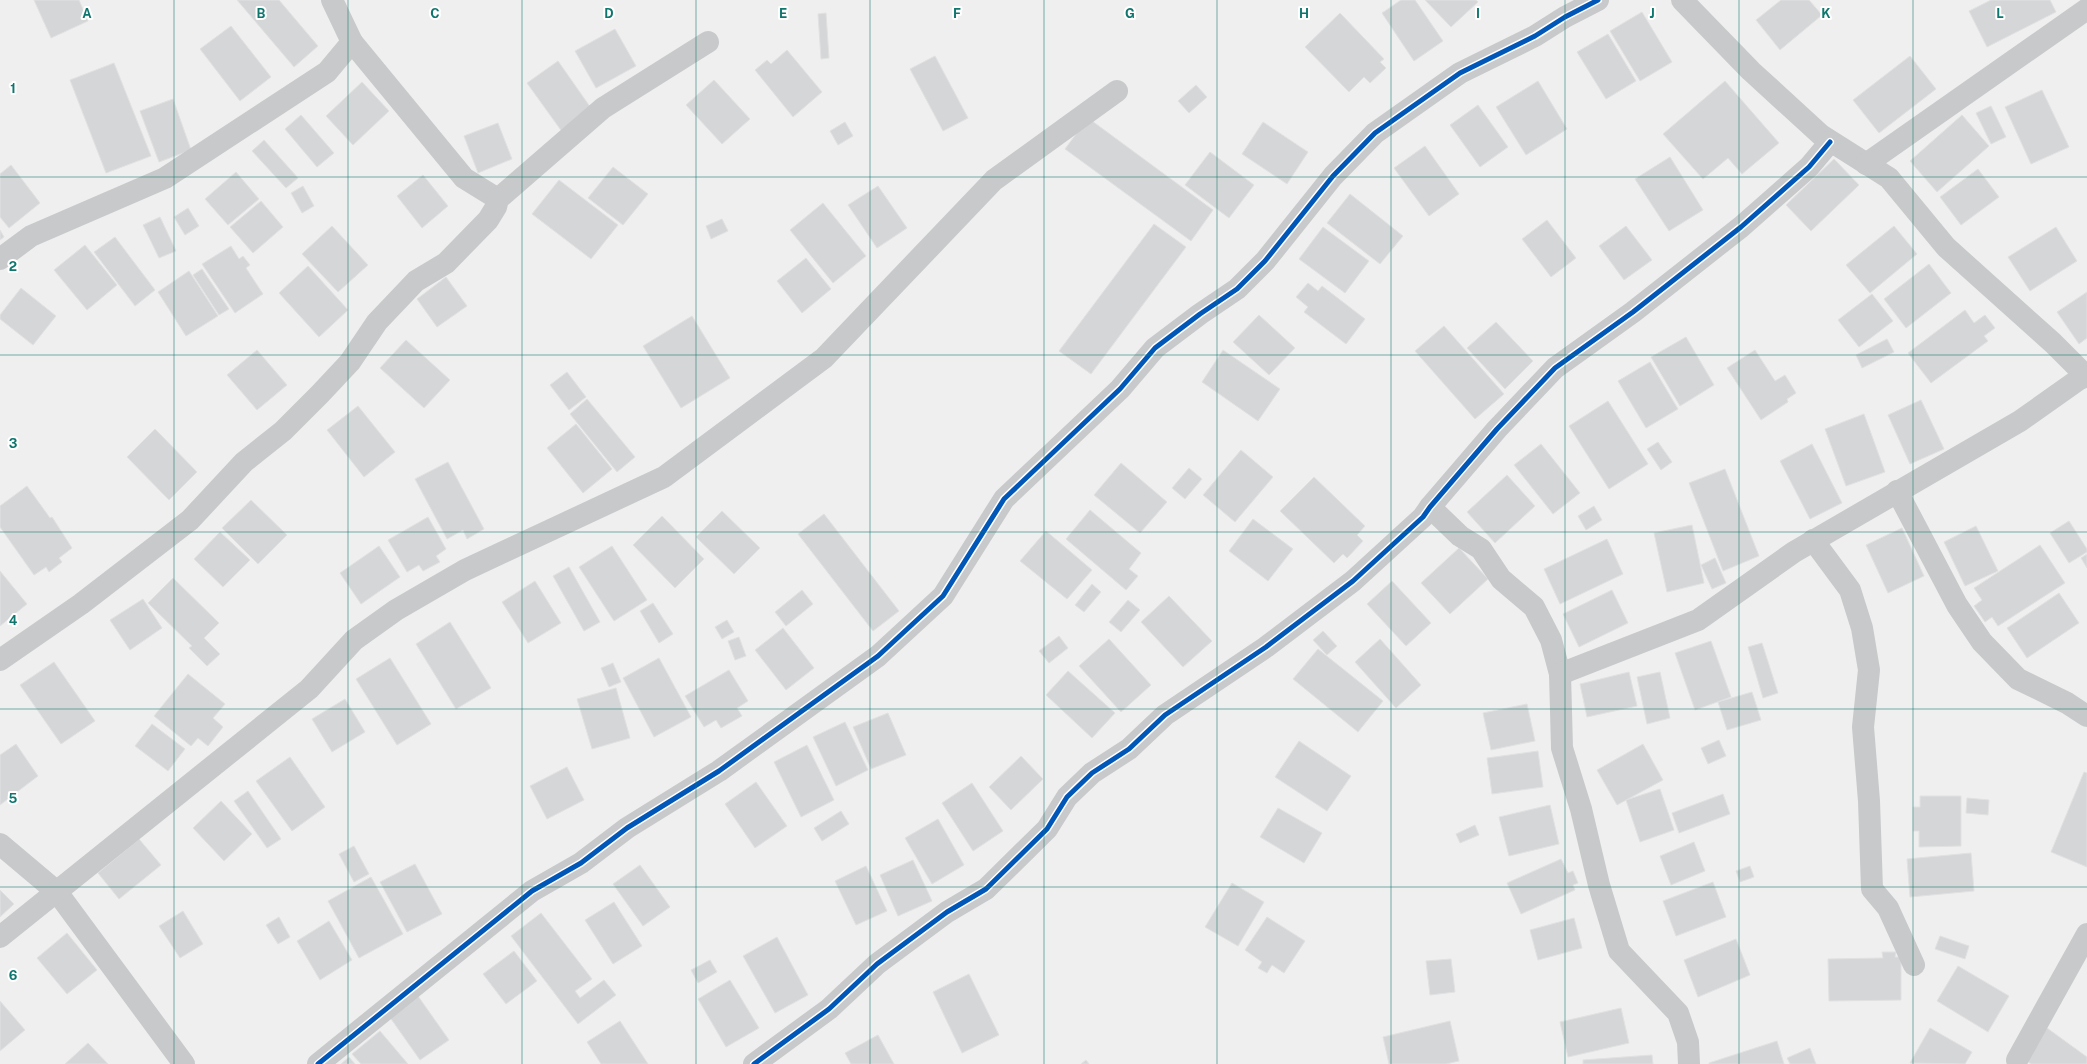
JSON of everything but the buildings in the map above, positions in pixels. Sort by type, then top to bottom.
[{"type":"street","points":[[332,0],[352,42],[464,178],[498,199]]},
{"type":"street","points":[[318,1064],[532,891],[581,863],[626,828],[719,771],[878,656],[943,596],[1004,499],[1120,389],[1154,348],[1237,289],[1265,261],[1333,176],[1375,133],[1460,73],[1535,36],[1565,17],[1598,0]]},
{"type":"street","points":[[1560,674],[1698,620],[1813,540],[2020,421],[2078,380],[2086,377],[2053,343],[1946,247],[1889,178],[1830,142],[1751,71],[1682,0]]},
{"type":"street","points":[[1866,164],[2087,8],[2082,0]]},
{"type":"street","points":[[0,259],[31,236],[165,178],[327,72],[352,42]]},
{"type":"street","points":[[0,660],[80,604],[190,520],[244,462],[283,431],[320,394],[350,362],[377,322],[416,282],[446,263],[488,220],[496,207],[498,199],[603,108],[708,42]]},
{"type":"street","points":[[0,937],[309,689],[354,640],[396,610],[466,570],[664,477],[824,358],[994,180],[1116,90]]},
{"type":"street","points":[[754,1064],[829,1009],[884,959],[947,912],[986,889],[1047,829],[1067,797],[1092,773],[1129,749],[1165,715],[1266,647],[1353,581],[1424,517],[1430,507],[1497,429],[1555,368],[1633,312],[1741,227],[1809,166],[1830,142]]},
{"type":"street","points":[[1897,491],[1957,605],[1982,642],[2018,679],[2067,703],[2087,716]]},
{"type":"street","points":[[1430,507],[1460,536],[1481,549],[1501,579],[1534,607],[1550,640],[1560,674],[1562,748],[1581,809],[1599,885],[1618,951],[1678,1013],[1688,1042],[1689,1064]]},
{"type":"street","points":[[1813,540],[1850,590],[1862,628],[1869,670],[1863,727],[1869,801],[1872,890],[1888,908],[1914,965]]},
{"type":"street","points":[[0,844],[57,892],[184,1064]]},
{"type":"street","points":[[2017,1060],[2087,934]]},
{"type":"cycle path","points":[[318,1064],[532,891],[581,863],[627,828],[719,771],[878,656],[943,596],[1004,499],[1120,389],[1155,348],[1200,314],[1237,289],[1265,261],[1333,176],[1375,133],[1460,73],[1535,36],[1565,17],[1598,0]]},
{"type":"cycle path","points":[[754,1064],[829,1009],[877,964],[947,912],[986,889],[1047,829],[1067,797],[1092,773],[1129,749],[1165,715],[1266,647],[1353,581],[1423,517],[1497,429],[1555,368],[1633,312],[1741,227],[1809,167],[1830,142]]}]
